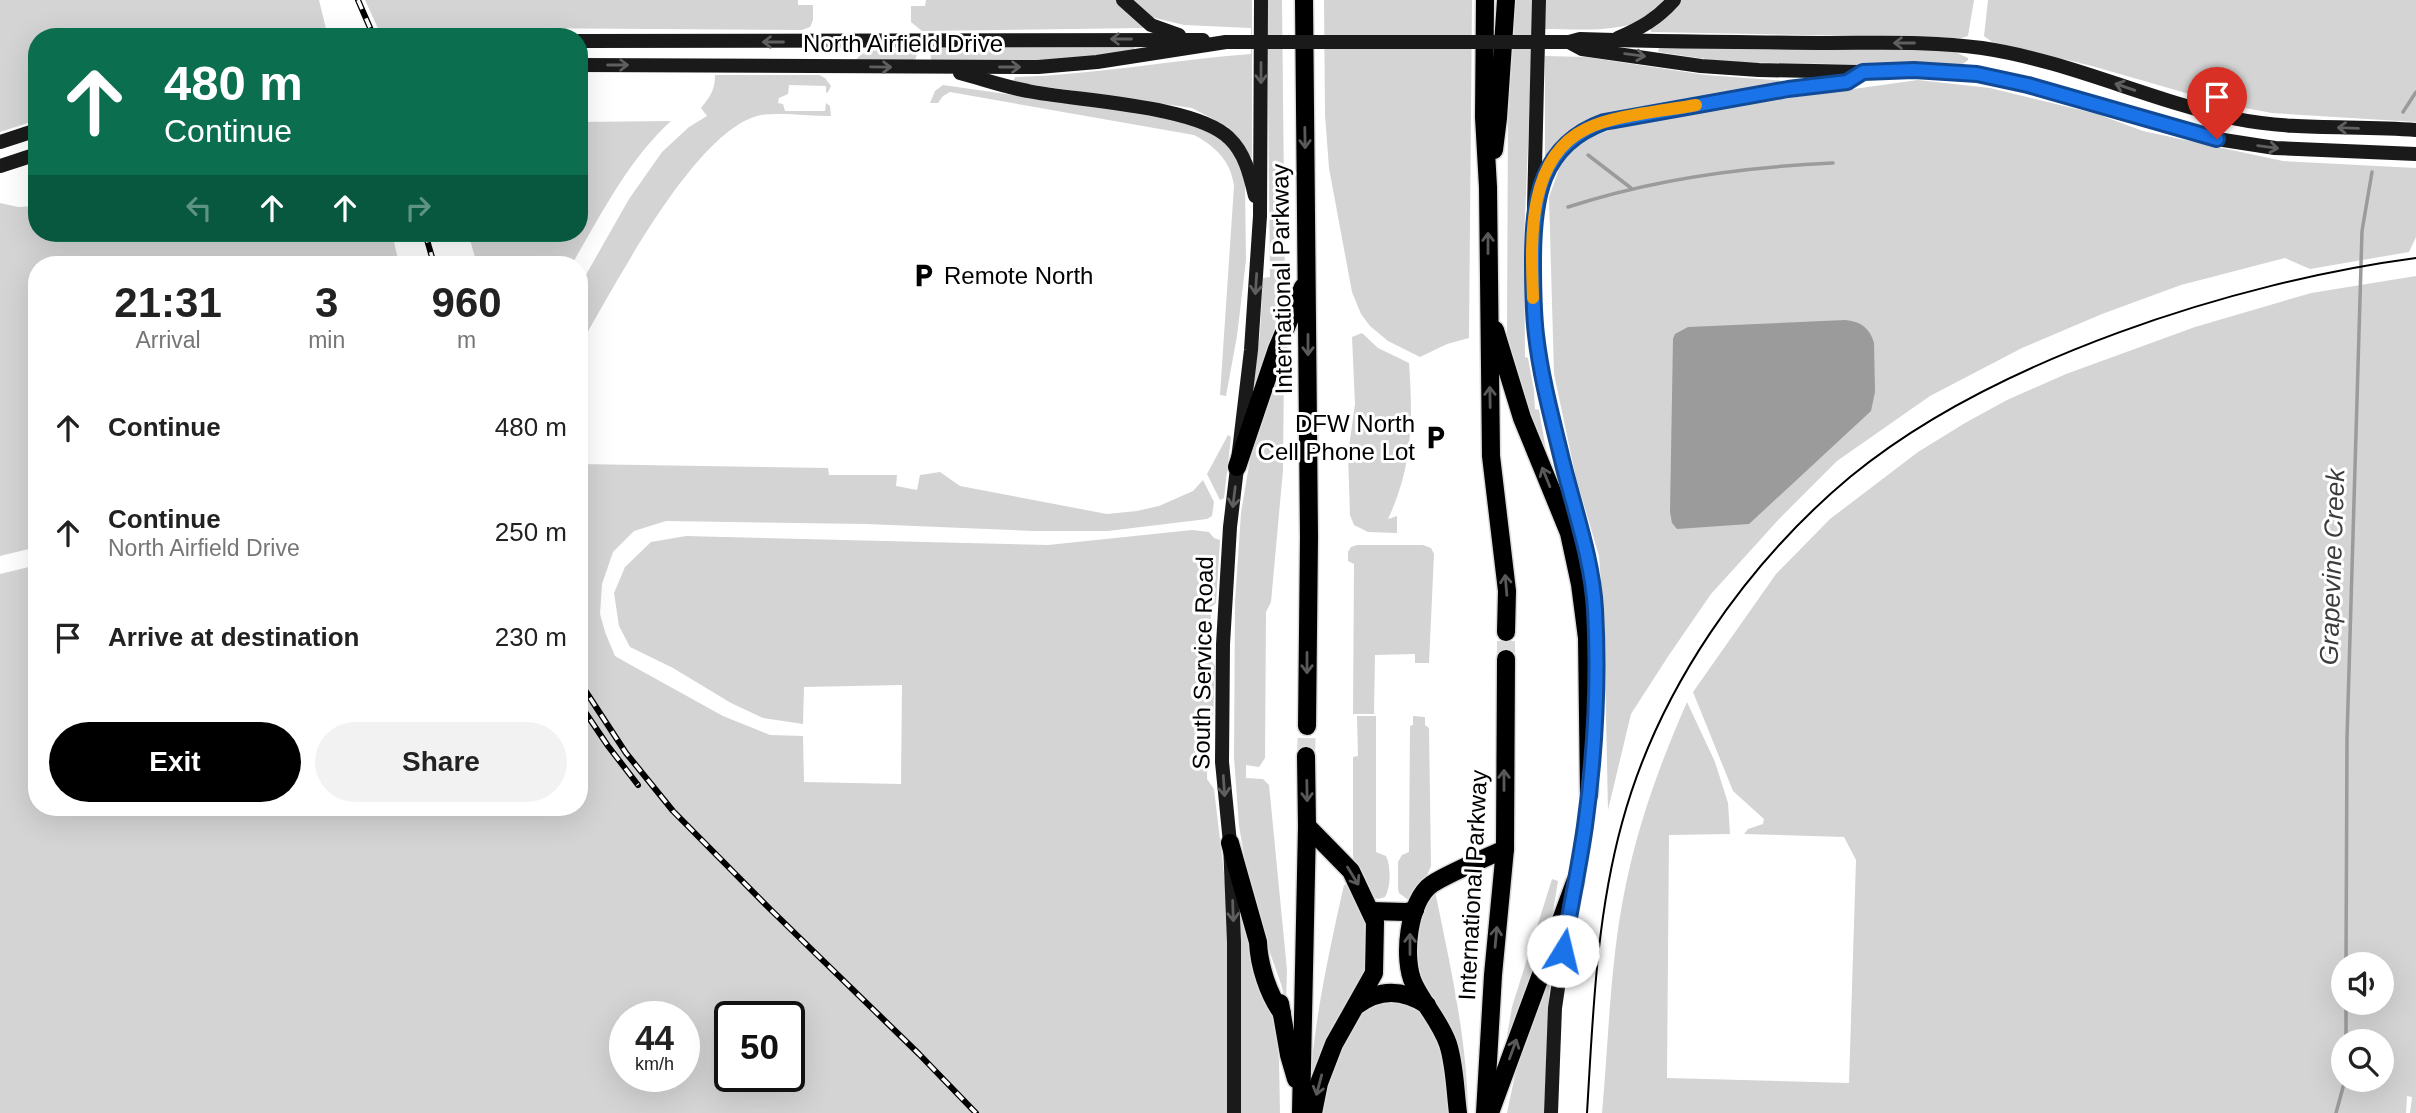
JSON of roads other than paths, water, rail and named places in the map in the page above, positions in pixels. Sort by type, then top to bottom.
[{"type":"highway","name":"International Parkway","points":[[1304,0],[1307,726]]},
{"type":"highway","points":[[1485,0],[1484,117],[1488,187],[1491,456],[1507,591],[1506,632]]},
{"type":"highway","points":[[1488,187],[1498,118],[1506,0]]},
{"type":"highway","points":[[1237,467],[1277,349],[1307,277]]},
{"type":"highway","points":[[1488,299],[1522,418],[1569,533],[1580,584],[1580,694],[1587,727],[1589,794]]},
{"type":"highway","name":"International Parkway","points":[[1487,1113],[1492,985],[1505,849],[1506,659]]},
{"type":"highway","points":[[1301,1106],[1306,755]]},
{"type":"highway","points":[[1307,826],[1351,871],[1375,922],[1374,973],[1346,1021],[1325,1066],[1313,1113]]},
{"type":"highway","points":[[1230,843],[1258,942],[1259,955],[1275,1005],[1282,1013],[1301,1106]]},
{"type":"highway","points":[[1458,1113],[1448,1046],[1411,974],[1410,923],[1432,884],[1505,849]]},
{"type":"highway","points":[[1487,1113],[1576,882]]},
{"type":"highway","points":[[1371,911],[1415,910]]},
{"type":"highway","points":[[1356,1006],[1369,997],[1390,992],[1413,997],[1429,1007]]},
{"type":"main road","points":[[1123,0],[1152,25],[1190,40]]},
{"type":"main road","points":[[1260,216],[1261,0]]},
{"type":"main road","points":[[1539,0],[1533,293],[1535,334],[1595,606],[1595,722],[1589,794],[1555,1008],[1551,1113]]},
{"type":"main road","points":[[1613,40],[1645,27],[1674,0]]},
{"type":"main road","name":"North Airfield Drive","points":[[588,41],[1569,42],[1580,39],[1918,44],[1980,48],[2030,56],[2175,104],[2239,120],[2305,127],[2416,130]]},
{"type":"main road","name":"North Airfield Drive","points":[[588,65],[1038,67],[1097,62],[1226,42]]},
{"type":"main road","name":"North Airfield Drive","points":[[1569,42],[1582,49],[1701,66],[1863,72],[1914,70],[1977,74],[2028,85],[2217,139],[2275,148],[2416,154]]},
{"type":"main road","points":[[1977,74],[1980,48]]},
{"type":"main road","points":[[942,67],[1026,91],[1153,110],[1209,123],[1229,138],[1240,151],[1260,216]]},
{"type":"main road","points":[[1534,210],[1553,159],[1570,140],[1585,129],[1604,122],[1716,101],[1847,82],[1863,72]]},
{"type":"main road","points":[[0,142],[28,133]]},
{"type":"main road","points":[[0,166],[28,157]]},
{"type":"main road","name":"South Service Road","points":[[1234,1113],[1234,942],[1230,843],[1224,794],[1222,707],[1224,617],[1237,467],[1251,350],[1260,216]]},
{"type":"waterway","name":"Grapevine Creek","points":[[2403,112],[2416,92]]},
{"type":"waterway","points":[[1588,155],[1631,188]]},
{"type":"waterway","points":[[1568,207],[1633,189],[1699,176],[1833,163]]},
{"type":"waterway","name":"Grapevine Creek","points":[[2346,952],[2347,738],[2362,231],[2372,172]]},
{"type":"waterway","name":"Grapevine Creek","points":[[2346,1015],[2346,1029]]},
{"type":"waterway","name":"Grapevine Creek","points":[[2336,1113],[2342,1092]]},
{"type":"tunnel","points":[[1506,632],[1506,659]]},
{"type":"tunnel","points":[[1306,756],[1307,726]]},
{"type":"tram line","points":[[1587,1113],[1597,967],[1606,895],[1622,823],[1638,774],[1658,725],[1682,678],[1710,633],[1775,549],[1850,477],[1908,435],[1973,397],[2044,363],[2118,333],[2195,307],[2271,286],[2416,258]]},
{"type":"railway","points":[[358,0],[370,28]]},
{"type":"railway","points":[[428,242],[432,256]]},
{"type":"railway","points":[[588,695],[626,753],[673,811],[976,1113]]},
{"type":"railway","points":[[588,716],[638,785]]},
{"type":"place","name":"Remote North","points":[[924,276]]},
{"type":"place","name":"DFW North Cell Phone Lot","points":[[1435,438]]}]
